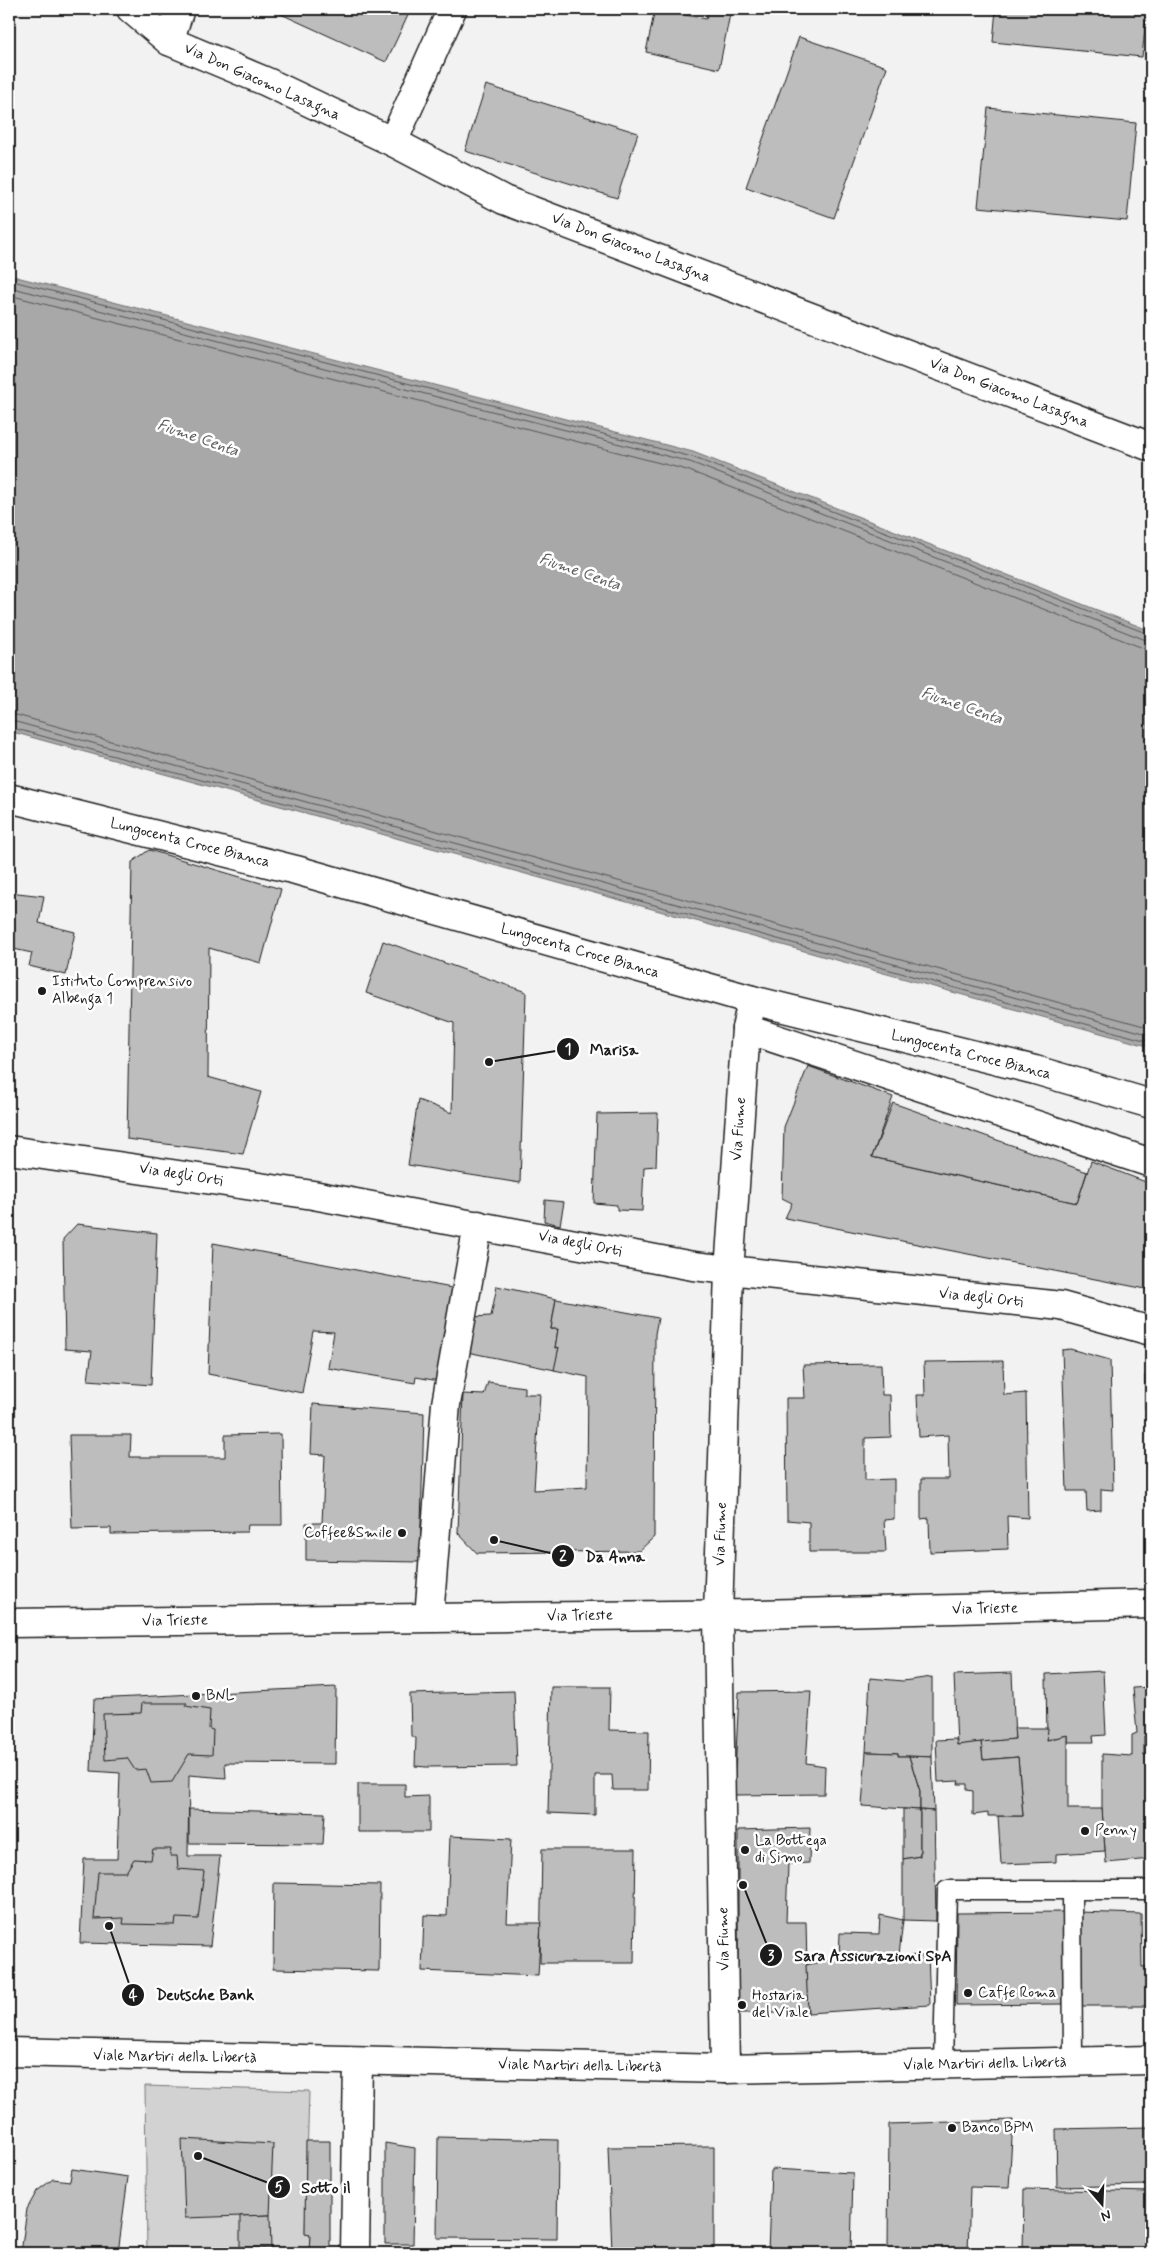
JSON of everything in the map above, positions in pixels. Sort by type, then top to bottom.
[{"type":"street","name":"Via Don Giacomo Lasagna","points":[[131,9],[169,41],[267,82],[393,142],[504,200],[1151,447]]},
{"type":"street","points":[[169,41],[180,9]]},
{"type":"street","points":[[393,142],[452,9]]},
{"type":"street","name":"Lungocenta Croce Bianca","points":[[9,798],[296,870],[752,1000],[1035,1070],[1151,1104]]},
{"type":"street","name":"Via Fiume","points":[[725,2069],[718,1615],[729,1271],[746,1029],[752,1000]]},
{"type":"street","points":[[746,1029],[1151,1163]]},
{"type":"street","name":"Via degli Orti","points":[[16,1150],[313,1195],[693,1266],[1061,1306],[1151,1331]]},
{"type":"street","points":[[429,1617],[446,1404],[478,1225]]},
{"type":"street","name":"Via Trieste","points":[[9,1622],[718,1615],[1151,1604]]},
{"type":"street","name":"Viale Martiri della Libertà","points":[[9,2052],[725,2069],[1151,2060]]},
{"type":"street","points":[[354,2253],[358,2061]]},
{"type":"lane","points":[[943,2065],[947,1890],[1151,1890]]},
{"type":"lane","points":[[1072,1890],[1073,2062]]},
{"type":"shaded area","points":[[145,2086],[309,2091],[305,2233],[310,2235],[309,2253],[147,2253]]},
{"type":"water","name":"Fiume Centa","points":[[9,275],[693,452],[1151,631],[1151,1047],[9,731]]},
{"type":"building","points":[[270,9],[411,9],[386,62]]},
{"type":"building","points":[[655,9],[706,19],[709,9],[731,9],[719,69],[646,52]]},
{"type":"building","points":[[996,9],[1147,9],[1142,57],[993,42]]},
{"type":"building","points":[[799,37],[887,67],[834,218],[746,187]]},
{"type":"building","points":[[486,85],[638,133],[617,198],[465,151]]},
{"type":"building","points":[[988,108],[1136,123],[1127,221],[978,207]]},
{"type":"building","points":[[149,850],[281,889],[261,963],[209,948],[208,1077],[261,1092],[243,1154],[127,1139],[132,862]]},
{"type":"building","points":[[9,892],[44,896],[39,923],[75,932],[66,975],[29,966],[32,953],[9,948]]},
{"type":"building","points":[[383,941],[526,992],[520,1183],[408,1165],[418,1100],[452,1113],[454,1023],[366,993]]},
{"type":"building","points":[[808,1066],[893,1097],[872,1157],[1077,1203],[1091,1161],[1151,1184],[1151,1290],[785,1218],[792,1203],[782,1198],[784,1127]]},
{"type":"building","points":[[893,1103],[1087,1172],[1077,1203],[872,1157]]},
{"type":"building","points":[[658,1113],[656,1166],[644,1167],[642,1211],[617,1210],[617,1205],[594,1203],[597,1114]]},
{"type":"building","points":[[545,1200],[564,1202],[560,1225],[544,1221]]},
{"type":"building","points":[[77,1224],[157,1233],[151,1385],[88,1380],[92,1351],[65,1349],[63,1239]]},
{"type":"building","points":[[213,1243],[457,1289],[439,1381],[416,1377],[415,1383],[328,1368],[334,1332],[313,1331],[302,1393],[208,1374]]},
{"type":"building","points":[[497,1286],[556,1299],[551,1329],[558,1329],[555,1348],[559,1347],[555,1370],[467,1352],[472,1317],[491,1316]]},
{"type":"building","points":[[556,1299],[658,1318],[655,1334],[654,1537],[639,1551],[477,1553],[458,1533],[463,1394],[484,1395],[488,1382],[524,1387],[524,1394],[540,1394],[534,1490],[587,1487],[588,1377],[554,1370],[559,1347],[555,1348],[558,1329],[551,1329]]},
{"type":"building","points":[[1070,1349],[1110,1360],[1113,1490],[1101,1489],[1101,1510],[1087,1511],[1086,1491],[1067,1491],[1062,1350]]},
{"type":"building","points":[[1003,1361],[1004,1395],[1026,1393],[1028,1518],[1007,1516],[1008,1549],[930,1552],[929,1518],[921,1519],[921,1479],[949,1479],[948,1435],[919,1437],[917,1395],[925,1395],[924,1362]]},
{"type":"building","points":[[881,1364],[882,1395],[890,1395],[891,1437],[865,1438],[865,1480],[894,1479],[894,1519],[884,1520],[886,1552],[809,1552],[809,1522],[787,1520],[786,1398],[805,1398],[803,1365]]},
{"type":"building","points":[[1151,1374],[1151,1410],[1145,1409],[1145,1375]]},
{"type":"building","points":[[313,1404],[424,1413],[420,1562],[306,1560],[306,1523],[322,1523],[325,1455],[311,1454]]},
{"type":"building","points":[[281,1434],[282,1525],[248,1525],[247,1532],[111,1534],[111,1528],[72,1529],[69,1435],[131,1435],[130,1457],[225,1457],[225,1435]]},
{"type":"building","points":[[1103,1671],[1106,1735],[1093,1736],[1094,1742],[1068,1742],[1068,1735],[1047,1740],[1046,1674]]},
{"type":"building","points":[[1012,1673],[1015,1739],[957,1745],[954,1675]]},
{"type":"building","points":[[932,1677],[932,1757],[898,1756],[898,1753],[866,1752],[870,1678],[903,1681]]},
{"type":"building","points":[[336,1687],[335,1764],[225,1763],[226,1778],[189,1775],[188,1856],[220,1856],[210,1946],[80,1943],[84,1859],[117,1859],[120,1773],[91,1771],[94,1699]]},
{"type":"building","points":[[551,1687],[610,1687],[609,1730],[649,1731],[648,1790],[613,1790],[612,1775],[595,1775],[595,1815],[548,1813]]},
{"type":"building","points":[[1151,1687],[1151,1736],[1144,1736],[1144,1755],[1151,1754],[1151,1859],[1106,1863],[1102,1809],[1102,1754],[1132,1756],[1132,1735],[1137,1733],[1133,1688]]},
{"type":"building","points":[[514,1691],[517,1766],[415,1766],[416,1738],[411,1736],[410,1694]]},
{"type":"building","points":[[811,1691],[806,1763],[825,1766],[824,1794],[734,1795],[739,1692]]},
{"type":"building","points":[[142,1703],[187,1703],[185,1706],[210,1710],[209,1729],[213,1730],[212,1755],[189,1754],[172,1782],[151,1783],[146,1769],[135,1770],[127,1758],[105,1760],[103,1714],[141,1713]]},
{"type":"building","points":[[1014,1728],[1048,1728],[1047,1740],[1068,1735],[1068,1809],[1102,1809],[1105,1851],[1056,1854],[1056,1862],[1001,1864],[998,1816],[1023,1816],[1018,1757],[983,1760],[981,1742],[1015,1739]]},
{"type":"building","points":[[956,1739],[957,1745],[981,1742],[983,1760],[1018,1757],[1023,1816],[988,1816],[988,1813],[973,1815],[973,1791],[967,1790],[967,1784],[958,1784],[959,1781],[938,1782],[936,1740]]},
{"type":"building","points":[[866,1752],[898,1753],[898,1756],[909,1756],[920,1791],[920,1810],[862,1806]]},
{"type":"building","points":[[909,1756],[932,1757],[934,1811],[920,1810],[920,1791]]},
{"type":"building","points":[[358,1784],[405,1784],[405,1797],[429,1796],[429,1832],[358,1832]]},
{"type":"building","points":[[189,1809],[325,1813],[323,1844],[189,1843]]},
{"type":"building","points":[[903,1809],[920,1810],[920,1856],[903,1859]]},
{"type":"building","points":[[920,1810],[934,1811],[936,1921],[903,1920],[903,1859],[920,1856]]},
{"type":"building","points":[[810,1828],[809,1863],[788,1864],[786,1922],[806,1922],[808,2013],[738,2013],[738,1830]]},
{"type":"building","points":[[450,1836],[511,1839],[507,1923],[541,1923],[538,1976],[422,1971],[424,1915],[447,1916]]},
{"type":"building","points":[[153,1849],[171,1849],[170,1856],[177,1856],[178,1869],[204,1871],[198,1919],[176,1918],[175,1925],[123,1924],[124,1918],[94,1919],[98,1872],[126,1872],[134,1859],[151,1860]]},
{"type":"building","points":[[542,1849],[636,1849],[634,1963],[540,1963]]},
{"type":"building","points":[[274,1883],[380,1885],[379,1971],[273,1969]]},
{"type":"building","points":[[1064,1912],[1063,2004],[956,2005],[957,1913]]},
{"type":"building","points":[[1079,1912],[1141,1914],[1142,1967],[1151,1966],[1151,2006],[1081,2006]]},
{"type":"building","points":[[880,1915],[903,1920],[899,1955],[921,1956],[928,1954],[930,2005],[808,2013],[806,1965],[839,1958],[840,1933],[879,1934]]},
{"type":"building","points":[[1013,2120],[1009,2188],[970,2187],[968,2253],[888,2253],[889,2124]]},
{"type":"building","points":[[1151,2127],[1151,2185],[1057,2187],[1056,2129]]},
{"type":"building","points":[[438,2137],[558,2140],[557,2239],[437,2238]]},
{"type":"building","points":[[182,2139],[273,2144],[270,2215],[185,2218]]},
{"type":"building","points":[[306,2141],[330,2141],[330,2253],[309,2253],[310,2235],[305,2234]]},
{"type":"building","points":[[385,2143],[415,2148],[413,2244],[385,2244]]},
{"type":"building","points":[[714,2146],[714,2253],[612,2253],[608,2147]]},
{"type":"building","points":[[72,2169],[128,2177],[118,2253],[21,2253],[27,2209],[37,2191],[53,2179],[70,2181]]},
{"type":"building","points":[[771,2169],[853,2173],[851,2253],[768,2253]]},
{"type":"building","points":[[1024,2189],[1151,2192],[1151,2253],[1023,2253]]},
{"type":"building","points":[[270,2215],[271,2249],[240,2247],[240,2216]]},
{"type":"place","name":"Istituto Comprensivo Albenga 1","points":[[42,991]]},
{"type":"place","name":"Marisa","points":[[489,1062]]},
{"type":"place","name":"Coffee&Smile","points":[[402,1533]]},
{"type":"place","name":"Da Anna","points":[[494,1540]]},
{"type":"place","name":"BNL","points":[[196,1696]]},
{"type":"place","name":"Penny","points":[[1085,1831]]},
{"type":"place","name":"La Bottega di Simo","points":[[745,1850]]},
{"type":"place","name":"Sara Assicurazioni SpA","points":[[743,1885]]},
{"type":"place","name":"Deutsche Bank","points":[[109,1926]]},
{"type":"place","name":"Caffe Roma","points":[[968,1993]]},
{"type":"place","name":"Hostaria del Viale","points":[[742,2005]]},
{"type":"place","name":"Banco BPM","points":[[952,2128]]},
{"type":"place","name":"Sotto il","points":[[198,2156]]}]
